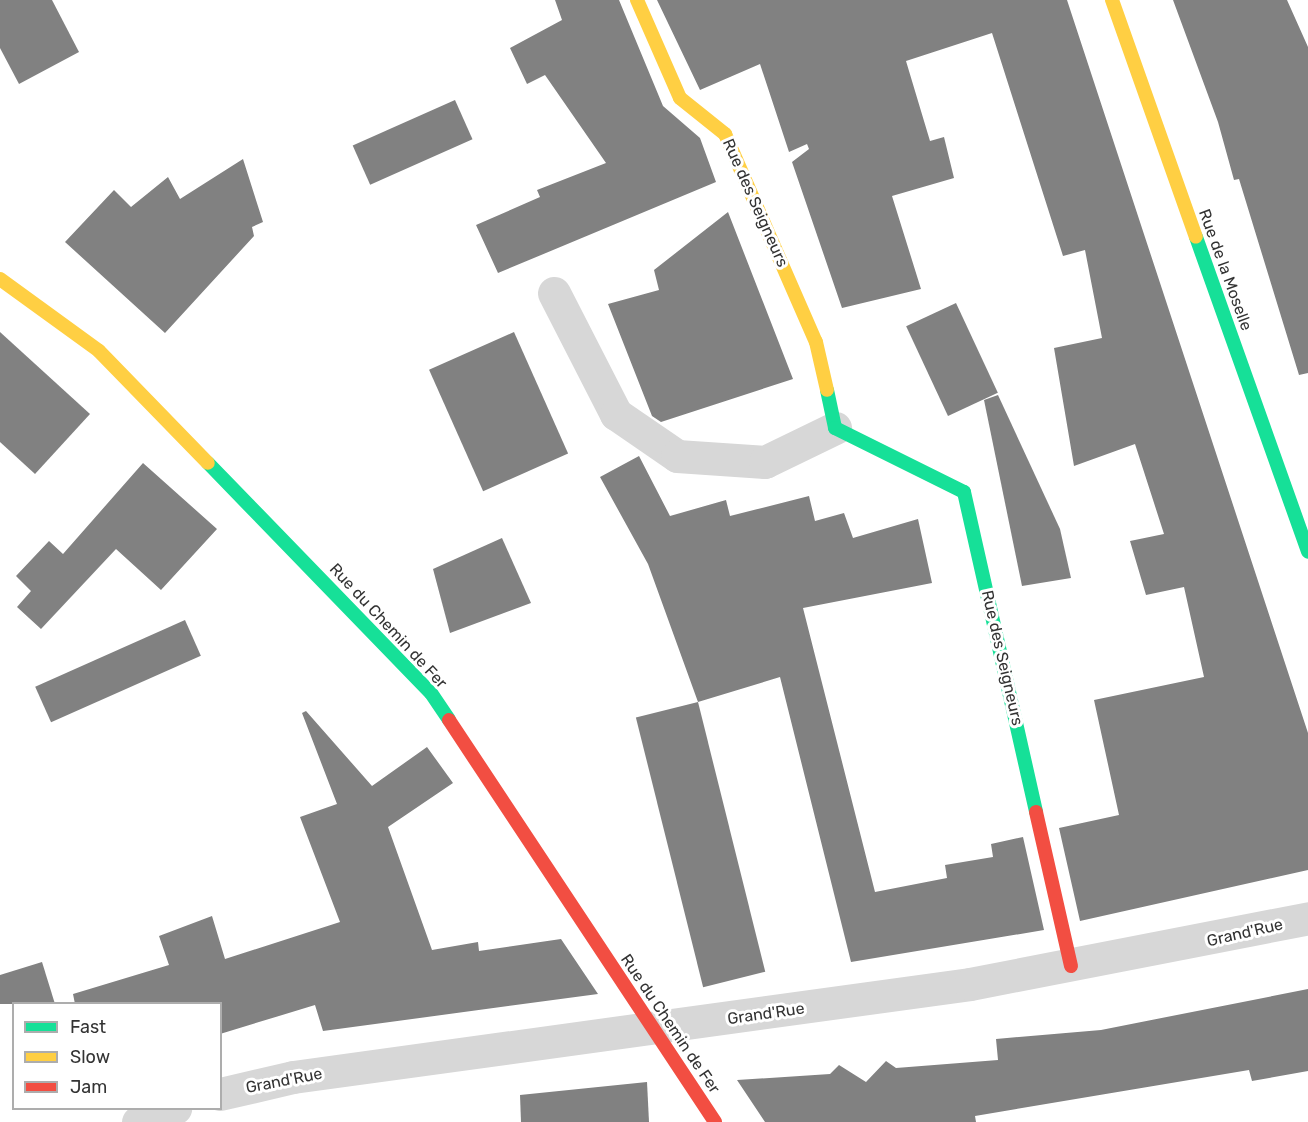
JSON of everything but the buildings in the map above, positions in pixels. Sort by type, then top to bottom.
[{"type":"street","name":"Rue des Seigneurs","points":[[638,0],[680,98],[725,134],[816,342],[835,428],[964,492],[1071,966]]},
{"type":"street","name":"Rue de la Moselle","points":[[1113,0],[1308,552]]},
{"type":"street","name":"Rue du Chemin de Fer","points":[[0,279],[99,351],[431,693],[715,1122]]},
{"type":"street","points":[[554,293],[616,414],[677,456],[765,462],[835,428]]},
{"type":"street","name":"Grand'Rue","points":[[222,1094],[293,1077],[654,1031],[1071,966],[1308,918]]},
{"type":"street","points":[[138,1122],[170,1110]]},
{"type":"traffic: fast","points":[[1196,237],[1308,552]]},
{"type":"traffic: fast","points":[[827,390],[835,428],[964,492],[1036,812]]},
{"type":"traffic: fast","points":[[208,463],[431,693],[449,720]]},
{"type":"traffic: slow","points":[[637,0],[680,98],[725,134],[816,342],[827,390]]},
{"type":"traffic: slow","points":[[1112,0],[1196,237]]},
{"type":"traffic: slow","points":[[0,279],[99,351],[208,463]]},
{"type":"traffic: jam","points":[[449,720],[715,1122]]},
{"type":"traffic: jam","points":[[1036,812],[1071,966]]}]
